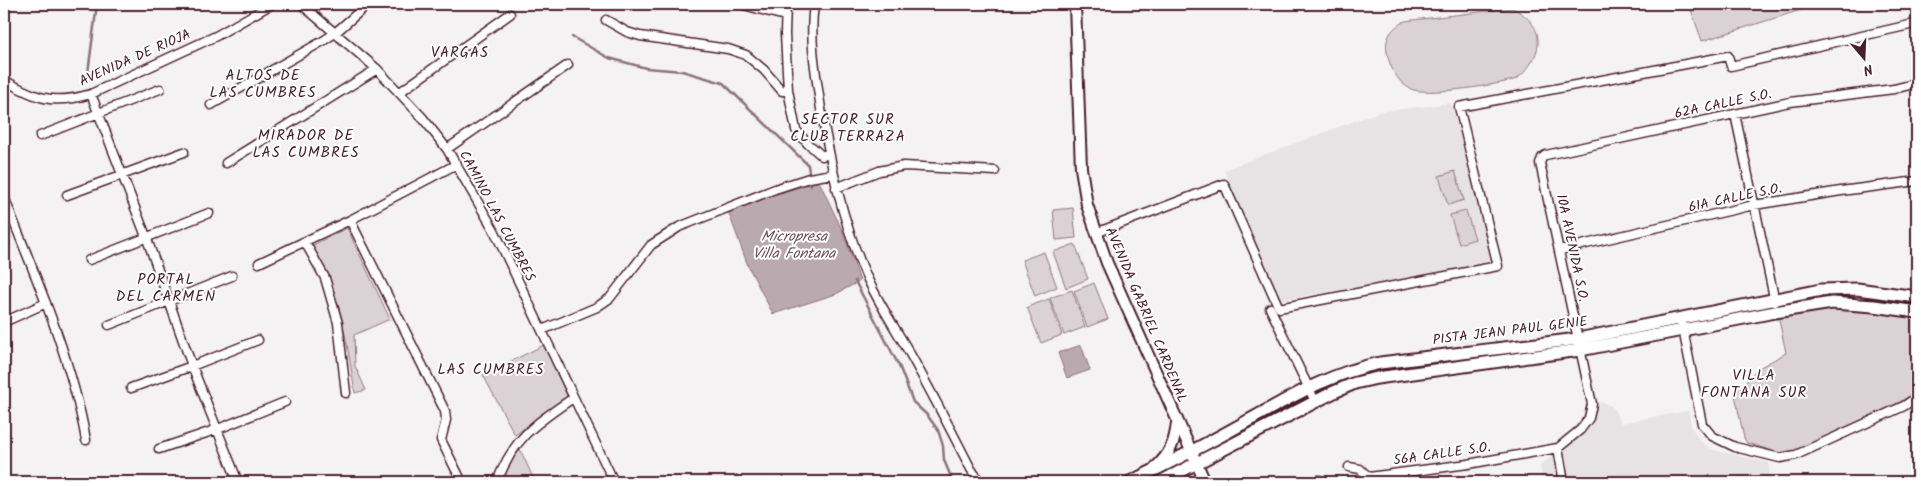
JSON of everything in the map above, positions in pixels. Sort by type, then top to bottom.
[{"type":"main road","name":"PISTA JEAN PAUL GENIE","points":[[1682,325],[1775,299],[1821,290],[1857,289],[1917,297]]},
{"type":"main road","name":"PISTA JEAN PAUL GENIE","points":[[1160,482],[1315,401],[1355,383],[1377,378],[1579,345],[1682,325],[1832,303],[1917,312]]},
{"type":"main road","name":"PISTA JEAN PAUL GENIE","points":[[1130,482],[1343,372],[1380,363],[1579,345]]},
{"type":"street","name":"AVENIDA DE RIOJA","points":[[4,80],[40,98],[71,99],[91,94],[216,36],[272,4]]},
{"type":"street","name":"CAMINO LAS CUMBRES","points":[[301,4],[377,69],[400,92],[457,164],[494,230],[614,482]]},
{"type":"street","points":[[211,105],[335,33],[368,4]]},
{"type":"street","points":[[740,4],[785,16]]},
{"type":"street","points":[[786,4],[788,90],[796,130],[822,156],[829,154]]},
{"type":"street","points":[[814,4],[812,15],[815,69],[836,188],[852,241],[864,273],[879,302],[909,352],[971,469],[980,482]]},
{"type":"street","name":"AVENIDA GABRIEL CARDENAL","points":[[1075,4],[1081,168],[1087,205],[1107,264],[1205,482]]},
{"type":"street","points":[[400,92],[510,14]]},
{"type":"street","points":[[606,20],[621,30],[640,36],[728,49],[746,55],[764,70],[782,91],[788,90]]},
{"type":"street","points":[[1096,234],[1224,184],[1279,308],[1498,266],[1459,107],[1728,56],[1731,66],[1914,24]]},
{"type":"street","points":[[447,149],[568,65]]},
{"type":"street","points":[[226,163],[377,69]]},
{"type":"street","name":"62A CALLE S.O.","points":[[1540,163],[1546,155],[1790,102],[1894,89],[1917,83]]},
{"type":"street","points":[[40,136],[160,89]]},
{"type":"street","points":[[91,94],[147,239],[192,366],[236,477]]},
{"type":"street","points":[[1735,114],[1775,299],[1775,312]]},
{"type":"street","points":[[67,195],[184,152]]},
{"type":"street","name":"10A AVENIDA S.O.","points":[[1540,163],[1592,404],[1589,418],[1580,430],[1558,448]]},
{"type":"street","points":[[259,263],[350,220],[457,164]]},
{"type":"street","points":[[836,188],[879,171],[904,166],[995,171]]},
{"type":"street","points":[[542,330],[597,307],[610,298],[651,245],[680,227],[775,189],[809,178],[833,174]]},
{"type":"street","name":"61A CALLE S.O.","points":[[1560,250],[1754,205],[1841,190],[1917,181]]},
{"type":"street","points":[[4,197],[46,303],[78,400],[86,440]]},
{"type":"street","points":[[89,260],[147,239],[209,213]]},
{"type":"street","points":[[350,220],[445,411],[446,420],[441,440],[462,482]]},
{"type":"street","points":[[305,242],[325,278],[338,323],[346,394]]},
{"type":"street","points":[[109,326],[232,276]]},
{"type":"street","points":[[4,322],[46,303]]},
{"type":"street","points":[[1270,308],[1315,401]]},
{"type":"street","points":[[1682,325],[1702,424],[1712,436],[1735,447],[1780,458],[1796,455],[1904,406],[1917,397]]},
{"type":"street","points":[[131,388],[258,340]]},
{"type":"street","points":[[497,482],[502,469],[520,438],[540,420],[573,398]]},
{"type":"street","points":[[160,449],[218,429],[285,402]]},
{"type":"street","points":[[1153,471],[1166,458],[1174,444],[1177,422]]},
{"type":"street","points":[[1558,448],[1564,482]]},
{"type":"street","name":"56A CALLE S.O.","points":[[1349,467],[1360,469],[1369,477],[1468,464],[1558,448]]},
{"type":"shaded area","points":[[1689,4],[1820,4],[1702,41]]},
{"type":"shaded area","points":[[1512,8],[1524,15],[1532,23],[1537,32],[1538,41],[1533,61],[1517,79],[1466,89],[1423,91],[1409,88],[1399,80],[1392,69],[1386,47],[1388,37],[1393,29],[1405,21]]},
{"type":"shaded area","points":[[1451,103],[1495,264],[1280,300],[1224,170],[1379,112]]},
{"type":"shaded area","points":[[1455,171],[1464,200],[1448,205],[1439,176]]},
{"type":"shaded area","points":[[1073,208],[1076,238],[1056,240],[1053,210]]},
{"type":"shaded area","points":[[1466,211],[1475,239],[1459,244],[1450,215]]},
{"type":"shaded area","points":[[347,228],[390,319],[354,335],[355,366],[366,390],[355,393],[338,303],[328,276],[311,246]]},
{"type":"shaded area","points":[[1075,244],[1088,279],[1066,288],[1053,252]]},
{"type":"shaded area","points":[[1044,252],[1057,287],[1035,296],[1022,260]]},
{"type":"shaded area","points":[[1094,283],[1108,319],[1087,327],[1074,291]]},
{"type":"shaded area","points":[[1072,290],[1085,327],[1064,335],[1050,298]]},
{"type":"shaded area","points":[[1049,299],[1062,335],[1041,343],[1027,307]]},
{"type":"shaded area","points":[[1832,306],[1917,314],[1917,391],[1900,402],[1795,451],[1783,454],[1747,443],[1744,438],[1735,395],[1757,369],[1786,353],[1778,315]]},
{"type":"shaded area","points":[[544,345],[568,398],[515,435],[483,375]]},
{"type":"shaded area","points":[[1600,402],[1612,406],[1621,423],[1688,411],[1691,426],[1699,440],[1710,449],[1769,463],[1770,482],[1543,482],[1540,466],[1589,427]]},
{"type":"shaded area","points":[[519,447],[535,482],[502,482],[509,464]]},
{"type":"water","name":"Micropresa Villa Fontana","points":[[819,181],[843,232],[860,281],[836,294],[773,314],[748,266],[728,211]]},
{"type":"water","points":[[1081,345],[1090,370],[1067,378],[1058,353]]},
{"type":"waterway","points":[[88,73],[97,4]]},
{"type":"waterway","points":[[572,37],[609,58],[646,68],[682,71],[723,83],[808,165],[811,186]]},
{"type":"waterway","points":[[855,281],[900,368],[913,402],[927,415],[938,430],[943,446],[944,460],[953,482]]},
{"type":"district","name":"VARGAS","points":[[460,53]]},
{"type":"district","name":"ALTOS DE LAS CUMBRES","points":[[263,84]]},
{"type":"district","name":"SECTOR SUR CLUB TERRAZA","points":[[848,128]]},
{"type":"district","name":"MIRADOR DE LAS CUMBRES","points":[[306,144]]},
{"type":"district","name":"PORTAL DEL CARMEN","points":[[166,288]]},
{"type":"district","name":"LAS CUMBRES","points":[[491,370]]},
{"type":"district","name":"VILLA FONTANA SUR","points":[[1754,384]]}]
